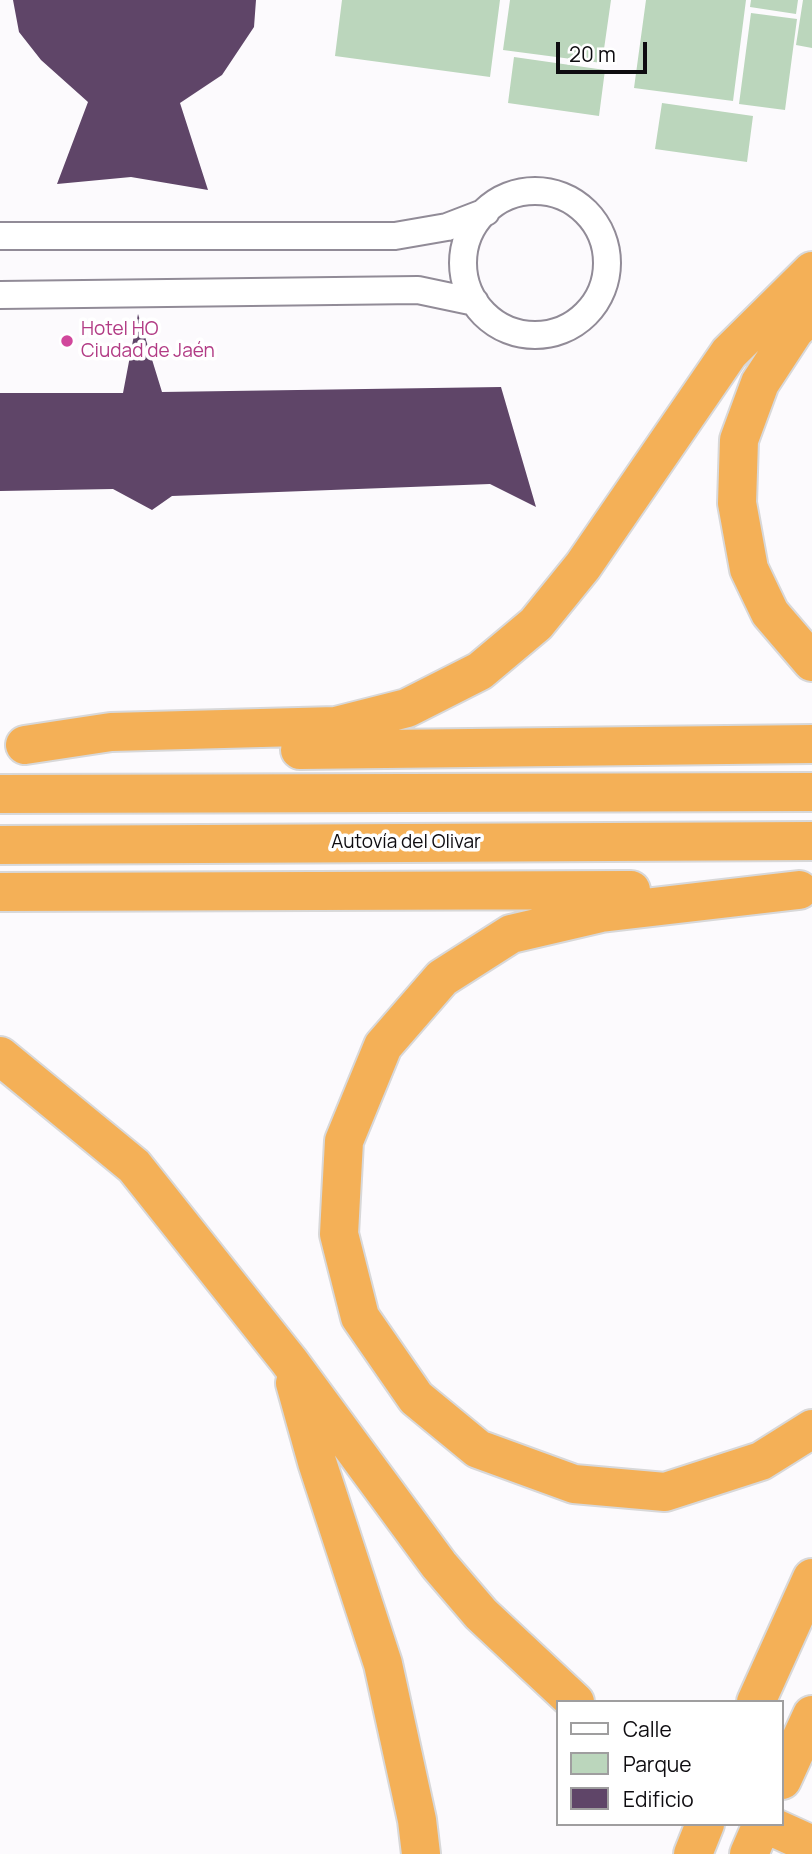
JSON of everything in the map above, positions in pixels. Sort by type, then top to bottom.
[{"type":"highway","points":[[13,745],[111,732],[336,726],[407,708],[480,671],[537,624],[583,566],[729,353],[812,271]]},
{"type":"highway","points":[[812,312],[794,331],[760,383],[739,440],[737,503],[749,569],[771,613],[812,662]]},
{"type":"highway","points":[[13,745],[250,751],[812,744]]},
{"type":"highway","points":[[0,794],[812,792]]},
{"type":"highway","name":"Autovía del Olivar","points":[[0,845],[812,841]]},
{"type":"highway","points":[[0,892],[806,890]]},
{"type":"highway","points":[[806,890],[601,913],[511,934],[442,978],[383,1046],[344,1141],[339,1234],[360,1317],[416,1398],[478,1449],[574,1484],[665,1492],[761,1461],[812,1429]]},
{"type":"highway","points":[[0,1056],[134,1166],[289,1361],[439,1565],[481,1614],[573,1700]]},
{"type":"highway","points":[[289,1361],[317,1462],[383,1664],[417,1820],[421,1854]]},
{"type":"highway","points":[[757,1700],[812,1578]]},
{"type":"highway","points":[[784,1776],[812,1715]]},
{"type":"highway","points":[[693,1854],[704,1826]]},
{"type":"highway","points":[[749,1854],[763,1826]]},
{"type":"highway","points":[[769,1826],[812,1845]]},
{"type":"street","points":[[0,236],[395,236],[447,227],[486,212],[508,197],[541,192],[566,199],[583,210],[598,229],[606,251],[606,275],[599,296],[586,315],[567,328],[533,335],[510,330],[490,319],[475,302],[466,279],[464,255],[471,232],[486,212]]},
{"type":"street","points":[[0,295],[418,290],[475,302]]},
{"type":"green space","points":[[342,0],[500,0],[490,77],[335,56]]},
{"type":"green space","points":[[510,0],[611,0],[602,63],[503,50]]},
{"type":"green space","points":[[646,0],[746,0],[733,101],[634,88]]},
{"type":"green space","points":[[751,0],[798,0],[796,14],[750,7]]},
{"type":"green space","points":[[803,0],[812,0],[812,48],[796,45]]},
{"type":"green space","points":[[751,13],[797,19],[785,110],[739,104]]},
{"type":"green space","points":[[514,57],[605,70],[599,116],[508,103]]},
{"type":"green space","points":[[662,103],[753,116],[747,162],[655,149]]},
{"type":"building","points":[[13,0],[256,0],[254,27],[222,75],[180,103],[208,190],[131,177],[57,184],[88,102],[41,60],[19,32]]},
{"type":"building","name":"Hotel HO Ciudad de Jaén","points":[[138,314],[162,392],[501,387],[536,507],[490,484],[172,496],[152,510],[113,489],[0,491],[0,393],[123,393]]},
{"type":"place","name":"Hotel HO Ciudad de Jaén","points":[[67,341]]}]
